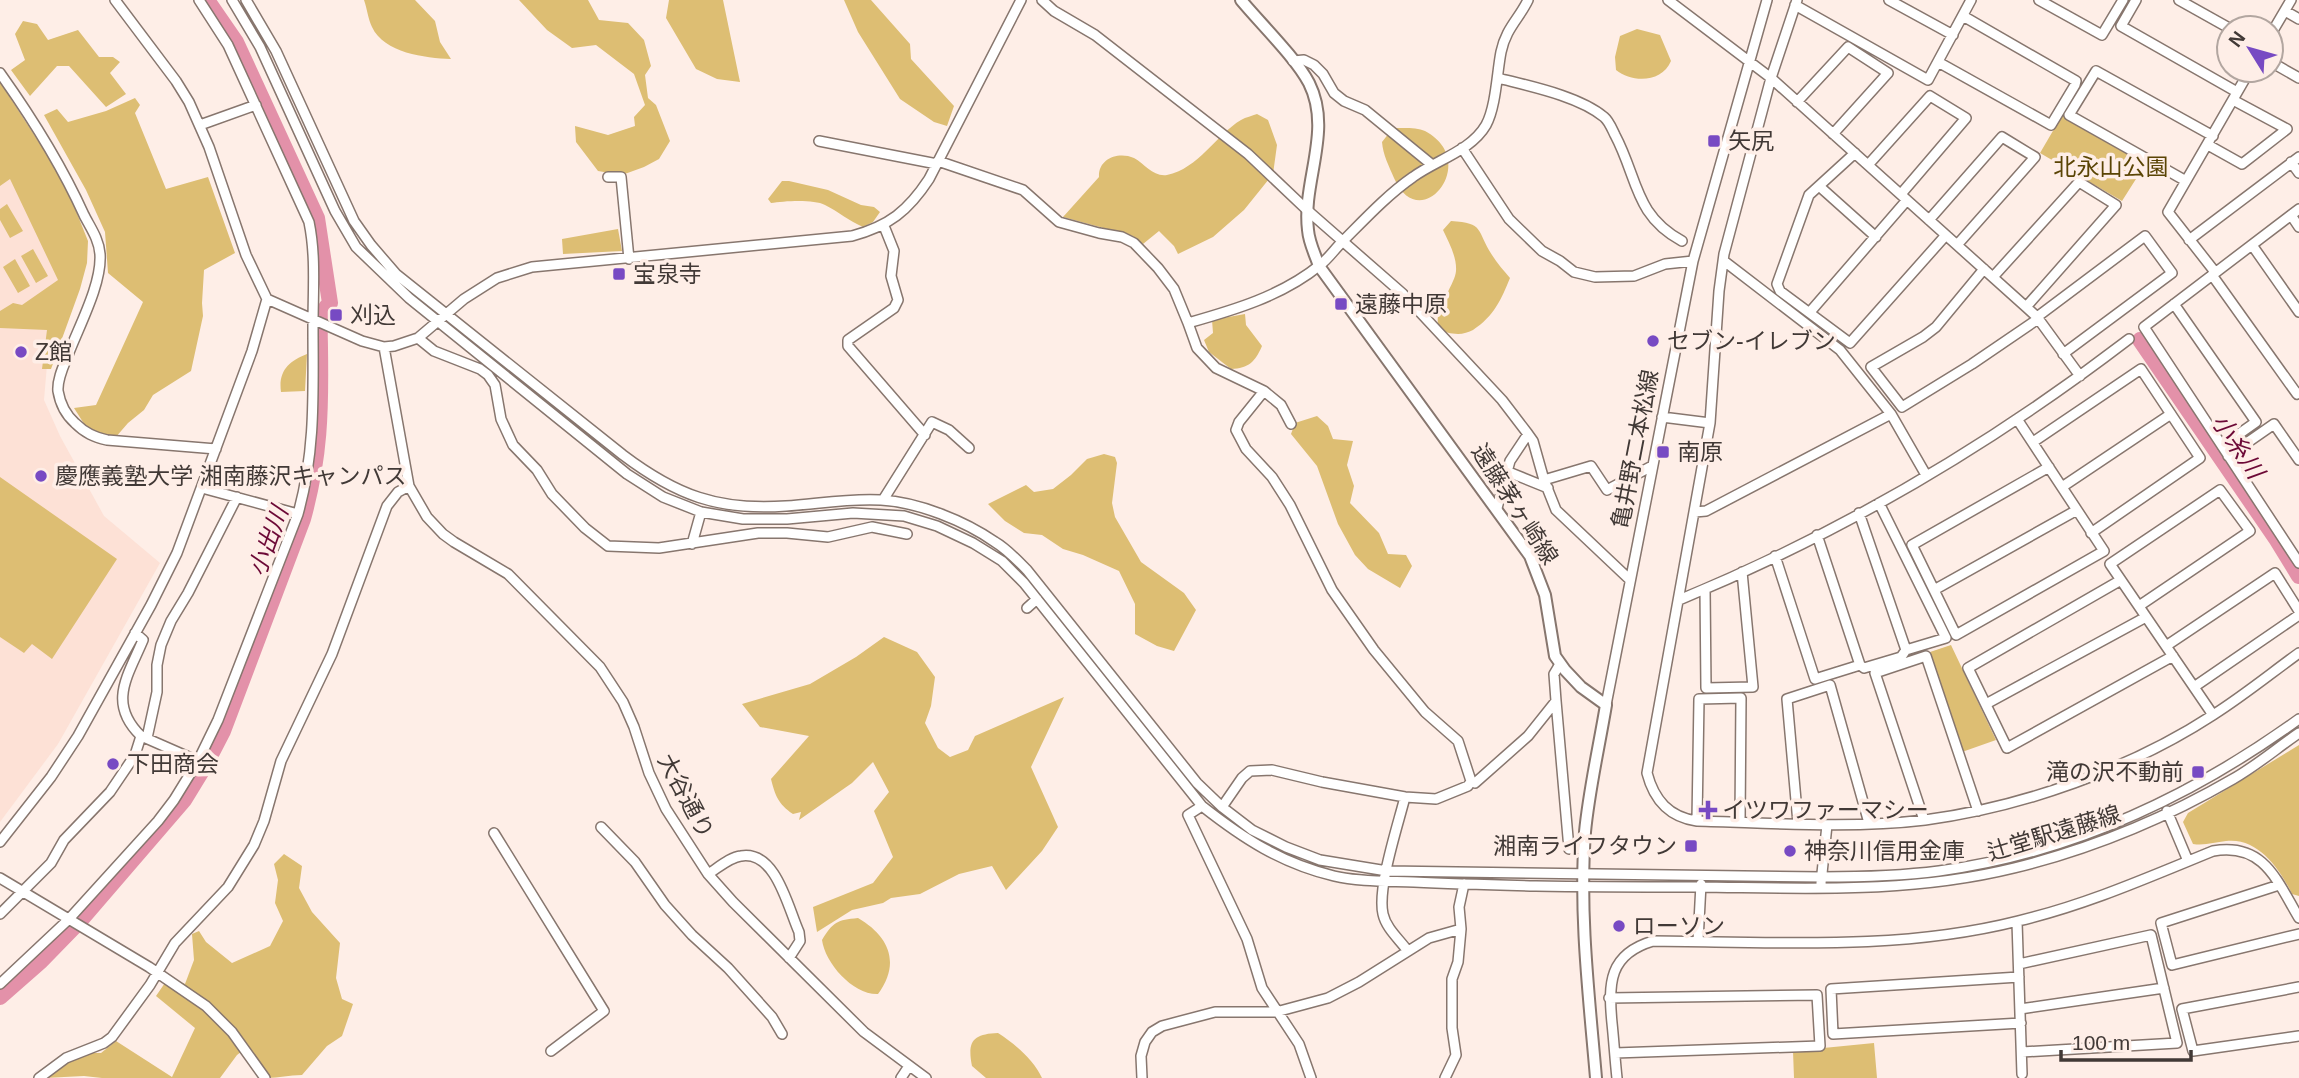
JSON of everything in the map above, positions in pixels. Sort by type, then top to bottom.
[{"type":"main road","name":"遠藤茅ヶ崎線","points":[[1241,0],[1308,81],[1316,103],[1319,131],[1307,211],[1310,240],[1319,266],[1530,556],[1545,595],[1555,656],[1581,687],[1606,705]]},
{"type":"main road","points":[[1596,1078],[1583,874],[1586,829],[1606,705]]},
{"type":"street","points":[[115,0],[176,81],[200,125],[246,255],[267,299],[362,341],[384,347],[418,338],[481,287],[515,271],[532,267],[852,236],[884,226],[911,205],[938,163],[1021,0]]},
{"type":"street","points":[[0,984],[74,922],[158,821],[198,761],[218,720],[298,514],[304,490],[312,446],[319,322],[313,239],[309,222],[228,45],[199,0]]},
{"type":"street","name":"辻堂駅遠藤線","points":[[232,0],[260,47],[335,211],[356,247],[379,271],[437,321],[628,474],[663,497],[701,512],[743,519],[787,519],[853,513],[904,516],[937,526],[1002,561],[1037,599],[1202,806],[1238,835],[1281,859],[1335,876],[1464,884],[1820,890],[1951,882],[2073,852],[2128,832],[2235,778],[2299,733]]},
{"type":"street","points":[[246,0],[276,51],[354,221],[371,245],[396,274],[649,475],[677,490],[725,504],[760,507],[883,500],[926,509],[963,524],[996,542],[1027,569],[1197,783],[1252,830],[1320,860],[1387,870],[1701,875],[1698,941]]},
{"type":"street","points":[[1042,0],[1054,11],[1095,35],[1248,154],[1307,211],[1403,294],[1502,400],[1533,441],[1556,510],[1629,579]]},
{"type":"street","points":[[1188,323],[1242,308],[1284,288],[1319,266],[1410,179],[1476,137],[1487,123],[1498,78],[1501,50],[1511,25],[1528,0]]},
{"type":"street","points":[[1668,0],[1771,78],[2026,307],[2080,376]]},
{"type":"street","name":"亀井野二本松線","points":[[1606,705],[1693,261],[1767,0]]},
{"type":"street","points":[[1889,0],[1952,35]]},
{"type":"street","points":[[1971,0],[1928,80],[1796,2],[1771,78],[1733,215],[1724,261],[1719,291],[1710,423],[1647,773],[1657,799],[1666,809],[1683,819],[1697,821],[1827,825],[1924,820],[1978,811],[2025,799],[2123,762],[2168,741],[2213,715],[2299,653]]},
{"type":"street","points":[[2039,0],[2102,35],[2123,0]]},
{"type":"street","points":[[2136,0],[2121,26],[2287,129],[2242,164],[2210,140],[2096,71],[2070,115],[2186,181]]},
{"type":"street","points":[[2179,0],[2215,20]]},
{"type":"street","points":[[2283,14],[2291,0]]},
{"type":"street","points":[[2285,10],[2299,19]]},
{"type":"street","points":[[1938,62],[2051,125],[2077,81],[1963,16]]},
{"type":"street","points":[[1797,102],[1848,47],[1888,73],[1833,134]]},
{"type":"street","points":[[1293,61],[1304,60],[1314,65],[1334,93],[1344,101],[1366,110],[1431,164]]},
{"type":"street","points":[[0,73],[31,117],[67,178],[94,233],[100,253],[98,278],[59,383],[58,391],[65,411],[82,430],[94,437],[216,449]]},
{"type":"street","points":[[1498,78],[1567,97],[1605,117],[1621,147],[1647,212],[1664,230],[1682,241]]},
{"type":"street","points":[[2242,84],[2168,212],[2297,394],[2299,393]]},
{"type":"street","points":[[1810,312],[1875,237],[1966,118],[1930,96],[1868,165]]},
{"type":"street","points":[[200,125],[256,105]]},
{"type":"street","points":[[1929,220],[2002,137],[2035,157],[1957,245]]},
{"type":"street","points":[[819,141],[938,163],[1023,190],[1059,222],[1122,237],[1134,243],[1174,289],[1197,348],[1216,368],[1264,391],[1281,405],[1291,424]]},
{"type":"street","points":[[1462,148],[1509,219],[1542,251],[1574,272],[1595,277],[1634,276],[1665,264],[1693,261]]},
{"type":"street","points":[[1855,153],[1809,195],[1777,284],[1780,291],[1850,343],[1946,235]]},
{"type":"street","points":[[2189,240],[2295,160],[2299,173]]},
{"type":"street","points":[[608,177],[621,177],[629,259]]},
{"type":"street","points":[[1993,277],[2079,181],[2116,205],[2026,307]]},
{"type":"street","points":[[1819,186],[1875,237]]},
{"type":"street","points":[[2299,226],[2295,212],[2144,327],[2299,564]]},
{"type":"street","points":[[884,226],[894,251],[891,276],[898,300],[894,308],[848,340],[848,346],[925,435]]},
{"type":"street","points":[[1984,269],[1936,327],[1871,367],[1902,407],[1972,364],[2145,236],[2172,274],[2063,354]]},
{"type":"street","points":[[2252,245],[2299,312]]},
{"type":"street","points":[[1724,261],[1840,350],[1891,414],[1926,475]]},
{"type":"street","points":[[0,842],[51,777],[78,736],[177,553],[252,351],[267,299]]},
{"type":"street","points":[[2174,304],[2256,422],[2222,446]]},
{"type":"street","points":[[418,338],[435,351],[480,369],[488,375],[495,385],[501,419],[513,445],[537,470],[552,494],[595,538],[608,546],[659,548],[758,533],[828,537],[872,527],[907,534]]},
{"type":"street","points":[[1679,600],[1775,556],[1879,503],[2017,419],[2129,339]]},
{"type":"street","points":[[39,1078],[66,1058],[104,1043],[112,1037],[150,985],[175,943],[228,887],[254,845],[264,821],[281,761],[332,654],[387,506],[398,492],[409,486],[384,347]]},
{"type":"street","points":[[2033,442],[2141,369],[2200,458],[2091,533]]},
{"type":"street","points":[[1222,807],[1250,771],[1272,769],[1322,782],[1405,797],[1436,799],[1468,786],[1471,781],[1458,741],[1425,712],[1374,650],[1332,590],[1290,505],[1272,477],[1246,449],[1240,438],[1236,430],[1239,422],[1264,391]]},
{"type":"street","points":[[1695,512],[1706,511],[1891,414]]},
{"type":"street","points":[[2062,488],[2171,414]]},
{"type":"street","points":[[1662,417],[1710,423]]},
{"type":"street","points":[[2017,419],[2033,442],[2077,510],[2091,533],[2104,551],[1956,635],[1912,545],[2049,467]]},
{"type":"street","points":[[883,500],[933,422],[949,430],[969,448]]},
{"type":"street","points":[[2228,456],[2274,424],[2299,460]]},
{"type":"street","points":[[1497,508],[1510,461],[1528,434]]},
{"type":"street","points":[[1506,471],[1546,484],[1591,466],[1607,490],[1652,466]]},
{"type":"street","name":"大谷通り","points":[[409,486],[433,525],[454,542],[508,574],[600,667],[627,711],[649,773],[666,809],[708,874],[864,1032],[926,1078]]},
{"type":"street","points":[[202,488],[298,514]]},
{"type":"street","points":[[2139,606],[2250,531],[2220,490],[2110,564],[2213,715]]},
{"type":"street","points":[[0,914],[51,863],[71,832],[110,792],[135,755],[144,737],[157,692],[157,665],[161,645],[237,497]]},
{"type":"street","points":[[1775,556],[1815,679],[1901,657],[1906,650],[1946,638],[1879,503]]},
{"type":"street","points":[[1934,590],[2077,510]]},
{"type":"street","points":[[692,544],[701,512]]},
{"type":"street","points":[[1859,513],[1906,650]]},
{"type":"street","points":[[1817,535],[1860,666]]},
{"type":"street","points":[[1705,589],[1706,688],[1753,687],[1742,572]]},
{"type":"street","points":[[2166,646],[2275,573],[2299,613],[2194,687]]},
{"type":"street","points":[[2121,580],[1968,668],[2007,748],[2173,656]]},
{"type":"street","points":[[1027,608],[1037,599]]},
{"type":"street","points":[[1986,704],[2146,617]]},
{"type":"street","points":[[135,633],[143,640],[122,691],[122,705],[132,727],[144,737],[198,761]]},
{"type":"street","points":[[1924,820],[1875,673],[1926,656],[1978,811]]},
{"type":"street","points":[[1560,664],[1554,674],[1569,849]]},
{"type":"street","points":[[1798,823],[1787,699],[1830,685],[1869,823]]},
{"type":"street","points":[[1697,821],[1699,699],[1741,698],[1740,822]]},
{"type":"street","points":[[1471,781],[1475,783],[1528,736],[1556,701]]},
{"type":"street","name":"辻堂駅遠藤線","points":[[1701,875],[1876,876],[1939,871],[1994,861],[2115,825],[2211,776],[2266,743],[2299,719]]},
{"type":"street","points":[[1405,797],[1387,870],[1383,914],[1387,924],[1408,950]]},
{"type":"street","points":[[2162,803],[2188,861]]},
{"type":"street","points":[[1202,806],[1188,816],[1247,939],[1262,988],[1300,1044],[1311,1078]]},
{"type":"street","points":[[1820,890],[1827,825]]},
{"type":"street","points":[[601,827],[635,862],[664,905],[729,968],[772,1017],[782,1034]]},
{"type":"street","points":[[494,833],[604,1011],[551,1051]]},
{"type":"street","points":[[1617,1078],[1609,998],[1613,972],[1630,951],[1653,940],[1869,942],[1962,932],[2017,922],[2113,892],[2213,851],[2227,849],[2251,854],[2261,861],[2295,902],[2299,918]]},
{"type":"street","points":[[708,874],[741,856],[760,859],[767,864],[777,878],[799,932],[800,941],[789,958]]},
{"type":"street","points":[[0,878],[156,973],[217,1016],[265,1078]]},
{"type":"street","points":[[1445,1078],[1456,1055],[1452,1028],[1451,979],[1458,962],[1461,929],[1459,907],[1464,884]]},
{"type":"street","points":[[2279,885],[2161,923],[2172,965],[2299,934]]},
{"type":"street","points":[[2017,922],[2022,1074]]},
{"type":"street","points":[[1142,1078],[1141,1056],[1145,1042],[1152,1032],[1162,1026],[1215,1012],[1276,1012],[1328,998],[1429,938],[1461,929]]},
{"type":"street","points":[[2019,964],[2151,935],[2177,1043],[2022,1052]]},
{"type":"street","points":[[2019,977],[1831,989],[1832,1034],[2021,1023]]},
{"type":"street","points":[[2299,986],[2182,1009],[2193,1051],[2299,1036]]},
{"type":"street","points":[[2020,1009],[2164,988]]},
{"type":"street","points":[[1609,998],[1817,995],[1820,1045],[1615,1053]]},
{"type":"street","points":[[901,1078],[909,1066]]},
{"type":"shaded area","name":"慶應義塾大学 湘南藤沢キャンパス","points":[[0,87],[79,240],[47,365],[44,400],[60,436],[104,516],[160,563],[58,744],[0,822]]},
{"type":"green space","points":[[364,0],[415,0],[435,21],[440,42],[451,59],[418,55],[386,43],[372,27]]},
{"type":"green space","points":[[519,0],[588,0],[599,20],[628,23],[644,40],[651,66],[645,75],[648,98],[656,105],[670,141],[659,159],[622,175],[598,171],[576,142],[575,126],[608,135],[635,126],[634,117],[645,105],[634,74],[596,45],[572,48],[547,30]]},
{"type":"green space","points":[[669,0],[723,0],[740,82],[717,79],[696,69],[666,18]]},
{"type":"green space","points":[[844,0],[871,0],[910,44],[911,59],[954,106],[947,126],[934,122],[900,99],[858,32]]},
{"type":"green space","points":[[23,21],[37,24],[48,40],[78,30],[99,57],[113,57],[120,62],[110,73],[126,94],[106,107],[69,66],[57,66],[30,96],[11,70],[25,60],[15,34]]},
{"type":"green space","points":[[1637,29],[1660,35],[1671,61],[1661,74],[1638,79],[1616,70],[1615,57],[1620,36]]},
{"type":"green space","points":[[0,82],[64,181],[88,241],[87,263],[80,289],[51,369],[42,369],[47,330],[0,328],[0,311],[13,303],[22,305],[58,280],[10,179],[0,186]]},
{"type":"green space","points":[[135,98],[140,105],[135,113],[166,189],[208,177],[235,253],[204,270],[203,316],[191,371],[153,395],[144,410],[115,438],[88,430],[74,408],[96,405],[143,302],[108,273],[105,232],[86,190],[44,115],[57,109],[68,122],[106,111]]},
{"type":"green space","name":"北永山公園","points":[[2064,112],[2148,160],[2122,201],[2040,153]]},
{"type":"green space","points":[[1257,114],[1268,120],[1277,145],[1273,174],[1244,210],[1213,237],[1178,254],[1159,231],[1143,244],[1133,236],[1063,217],[1099,177],[1102,165],[1110,158],[1128,156],[1153,172],[1167,175],[1188,166],[1232,126]]},
{"type":"green space","points":[[1393,128],[1425,131],[1441,144],[1448,159],[1447,175],[1441,188],[1430,197],[1418,200],[1405,194],[1394,178],[1382,142]]},
{"type":"green space","points":[[782,181],[828,190],[861,205],[874,207],[880,212],[873,222],[863,227],[820,203],[771,203],[768,199]]},
{"type":"green space","points":[[7,204],[23,231],[10,238],[0,220],[0,209]]},
{"type":"green space","points":[[1451,221],[1475,226],[1498,264],[1510,278],[1492,313],[1473,330],[1460,334],[1445,332],[1439,326],[1438,318],[1456,271],[1454,255],[1443,230]]},
{"type":"green space","points":[[618,229],[622,251],[563,254],[562,239]]},
{"type":"green space","points":[[33,249],[48,276],[36,283],[21,256]]},
{"type":"green space","points":[[15,259],[30,286],[18,293],[3,267]]},
{"type":"green space","points":[[1245,314],[1246,325],[1262,346],[1251,363],[1231,369],[1209,352],[1204,340],[1213,333],[1212,320]]},
{"type":"green space","points":[[307,354],[305,391],[281,392],[281,378],[286,368]]},
{"type":"green space","points":[[1317,416],[1328,426],[1333,439],[1353,441],[1347,465],[1354,486],[1350,503],[1379,533],[1388,554],[1406,555],[1412,566],[1400,588],[1368,569],[1355,555],[1338,524],[1317,466],[1291,434],[1295,423]]},
{"type":"green space","points":[[1104,454],[1115,457],[1117,463],[1112,503],[1115,517],[1141,562],[1184,593],[1196,610],[1174,651],[1157,646],[1135,634],[1135,604],[1119,571],[1063,549],[1042,535],[1024,533],[1005,521],[988,504],[1026,485],[1034,492],[1053,489],[1087,459]]},
{"type":"green space","points":[[0,477],[117,559],[52,659],[32,644],[24,653],[0,637]]},
{"type":"green space","points":[[884,637],[917,652],[935,677],[931,706],[925,723],[938,748],[950,757],[968,750],[975,736],[1064,697],[1031,767],[1058,827],[1042,851],[1006,890],[992,866],[959,874],[920,894],[891,898],[883,903],[852,910],[817,932],[813,907],[873,883],[893,857],[874,811],[889,792],[873,762],[852,783],[799,820],[801,812],[793,814],[784,807],[771,779],[809,736],[760,727],[742,704],[810,684]]},
{"type":"green space","points":[[1951,645],[1996,740],[1962,752],[1930,652]]},
{"type":"green space","points":[[2299,745],[2299,896],[2292,894],[2274,865],[2258,849],[2238,841],[2193,844],[2183,822],[2188,813]]},
{"type":"green space","points":[[284,854],[302,866],[299,888],[312,912],[340,943],[336,978],[342,999],[353,1004],[342,1036],[327,1046],[302,1075],[267,1078],[246,1048],[237,1055],[220,1078],[44,1078],[68,1061],[86,1053],[101,1053],[116,1041],[172,1077],[195,1028],[156,996],[169,977],[185,984],[194,960],[192,934],[199,931],[206,942],[232,963],[270,946],[283,921],[275,903],[278,880],[274,864]]},
{"type":"green space","points":[[858,918],[877,933],[888,951],[889,972],[878,994],[869,993],[850,983],[834,967],[824,949],[822,940],[829,929],[840,921]]},
{"type":"green space","points":[[998,1033],[1023,1053],[1042,1078],[986,1078],[972,1066],[970,1050],[977,1037]]},
{"type":"green space","points":[[1874,1043],[1877,1078],[1794,1078],[1793,1051]]},
{"type":"waterway","name":"小出川","points":[[0,997],[41,961],[79,922],[184,800],[223,731],[303,519],[309,496],[318,434],[320,324],[330,303],[317,218],[236,42],[207,0]]},
{"type":"waterway","name":"小糸川","points":[[2140,340],[2299,576]]},
{"type":"place","name":"矢尻","points":[[1714,141]]},
{"type":"place","name":"宝泉寺","points":[[619,274]]},
{"type":"place","name":"遠藤中原","points":[[1341,304]]},
{"type":"place","name":"刈込","points":[[336,315]]},
{"type":"place","name":"セブン-イレブン","points":[[1653,341]]},
{"type":"place","name":"Ζ館","points":[[21,352]]},
{"type":"place","name":"南原","points":[[1663,452]]},
{"type":"place","name":"慶應義塾大学 湘南藤沢キャンパス","points":[[41,476]]},
{"type":"place","name":"下田商会","points":[[113,764]]},
{"type":"place","name":"滝の沢不動前","points":[[2198,772]]},
{"type":"place","name":"イツワファーマシー","points":[[1708,810]]},
{"type":"place","name":"湘南ライフタウン","points":[[1691,846]]},
{"type":"place","name":"神奈川信用金庫","points":[[1790,851]]},
{"type":"place","name":"ローソン","points":[[1619,926]]}]
